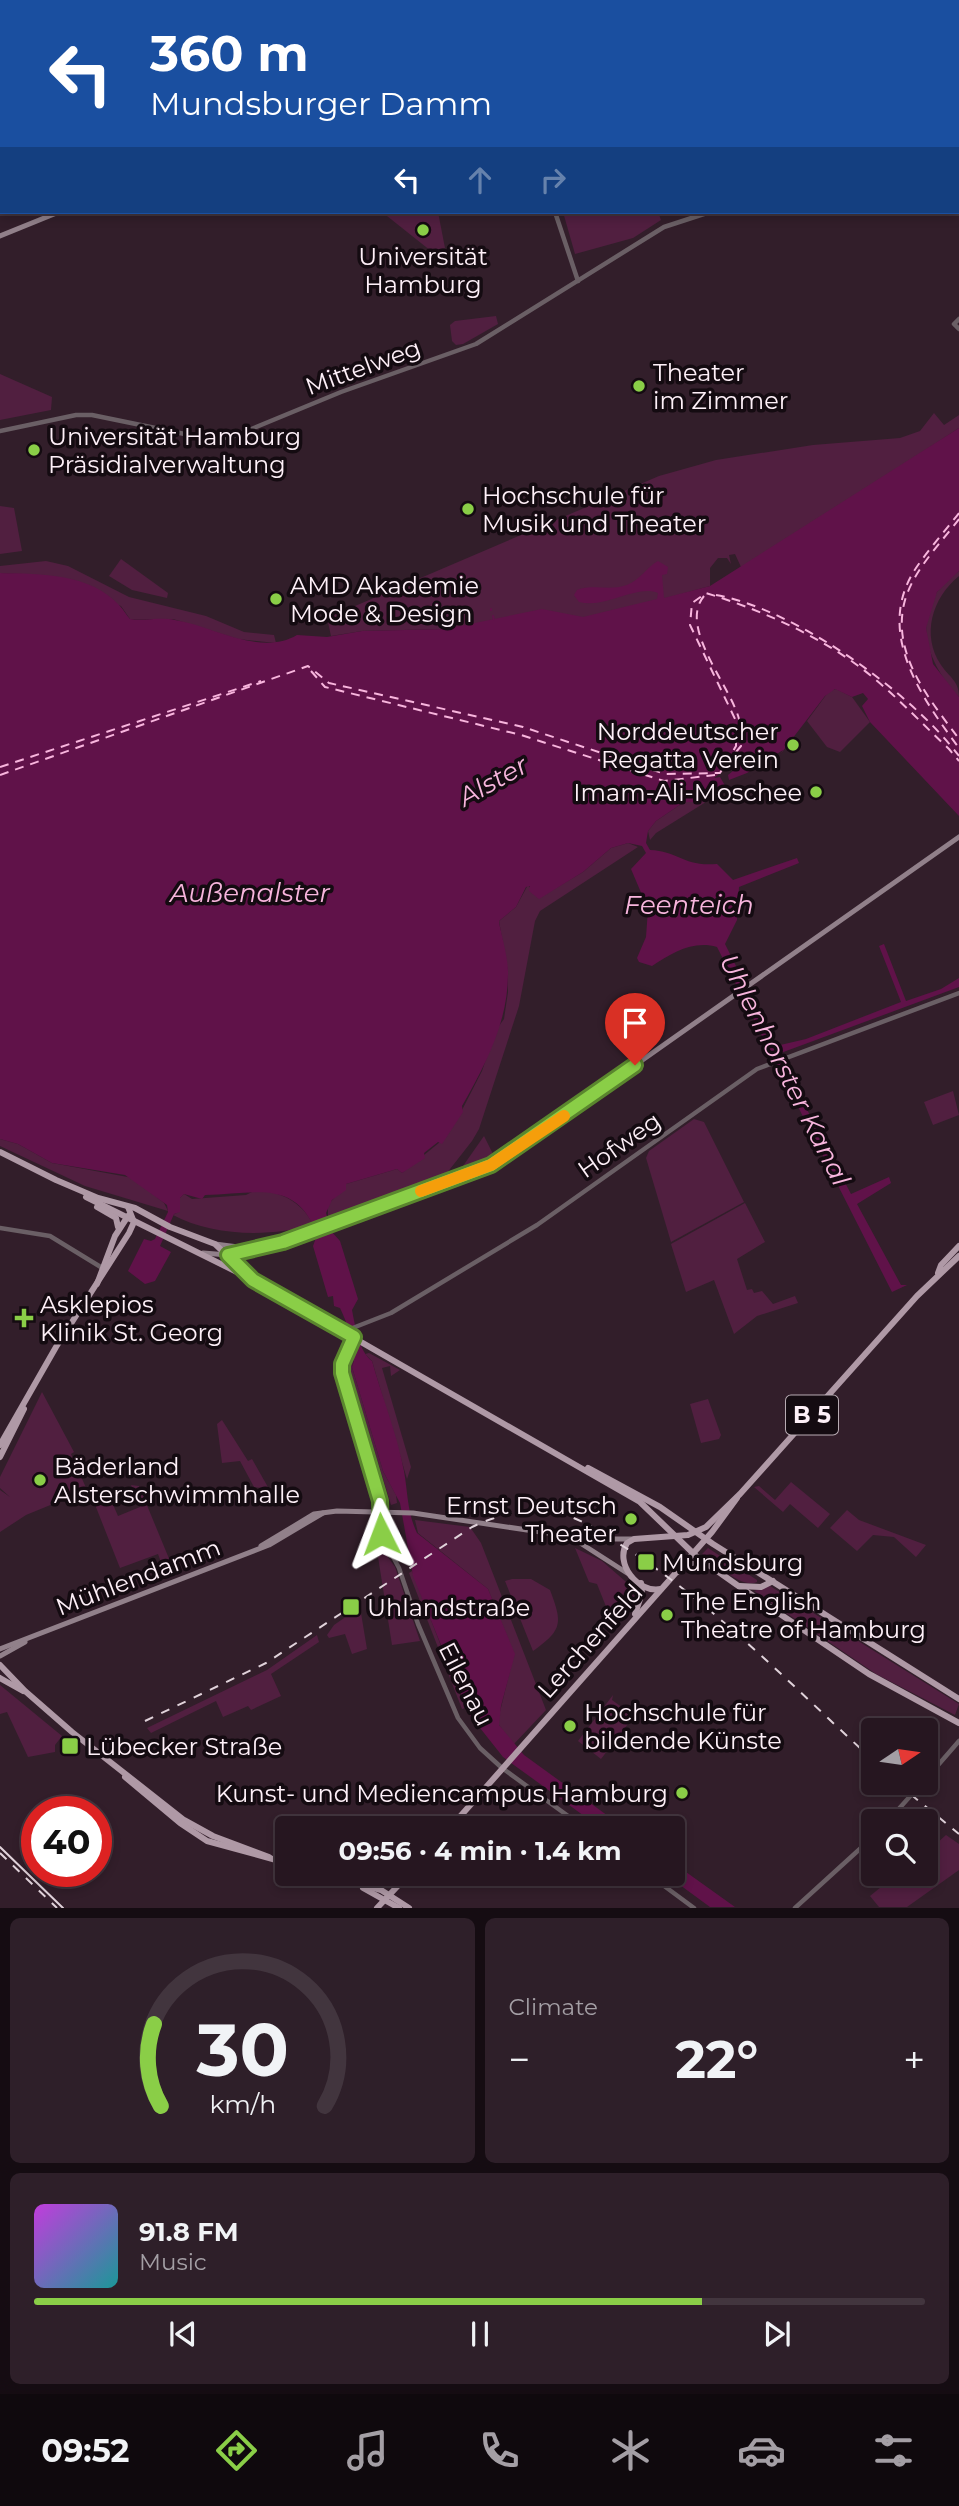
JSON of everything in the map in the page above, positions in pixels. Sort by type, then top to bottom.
[{"type":"main road","points":[[0,236],[54,214]]},
{"type":"main road","points":[[192,1250],[228,1255],[291,1239],[499,1161],[959,837]]},
{"type":"main road","points":[[0,1152],[253,1280],[586,1468],[649,1507],[692,1552],[737,1586],[880,1680],[959,1723]]},
{"type":"main road","points":[[57,1181],[93,1196],[127,1205],[170,1227],[215,1244],[238,1247],[291,1239]]},
{"type":"main road","points":[[78,1192],[116,1218],[118,1229],[105,1269]]},
{"type":"main road","points":[[0,1457],[56,1347],[97,1284],[131,1218],[127,1205]]},
{"type":"main road","points":[[118,1229],[131,1218],[150,1217]]},
{"type":"main road","points":[[215,1244],[253,1280]]},
{"type":"main road","name":"B 5","points":[[937,1275],[941,1265],[959,1246]]},
{"type":"main road","name":"B 5","points":[[688,1535],[705,1539],[740,1494],[937,1275],[959,1256]]},
{"type":"main road","points":[[0,1445],[27,1401]]},
{"type":"main road","points":[[586,1468],[593,1468],[622,1485],[959,1699]]},
{"type":"main road","name":"B 5","points":[[634,1539],[676,1537],[697,1532],[740,1494]]},
{"type":"main road","points":[[323,1513],[413,1513],[568,1536],[606,1540],[634,1539]]},
{"type":"main road","name":"Mühlendamm","points":[[261,1546],[314,1514],[323,1513]]},
{"type":"main road","name":"Mühlendamm","points":[[0,1648],[27,1640],[288,1535],[323,1513]]},
{"type":"main road","points":[[568,1536],[652,1590],[661,1589]]},
{"type":"main road","points":[[627,1573],[622,1552],[628,1542],[634,1539]]},
{"type":"main road","name":"Lerchenfeld","points":[[502,1768],[705,1539]]},
{"type":"main road","points":[[675,1573],[692,1564],[707,1564]]},
{"type":"main road","points":[[755,1587],[760,1582],[758,1573]]},
{"type":"main road","points":[[737,1586],[755,1587],[773,1581]]},
{"type":"main road","name":"B 5","points":[[633,1619],[642,1593],[641,1583]]},
{"type":"main road","name":"Mühlendamm","points":[[0,1656],[27,1640]]},
{"type":"main road","points":[[0,1665],[25,1692],[123,1774],[135,1788],[198,1836],[233,1850],[275,1859]]},
{"type":"main road","points":[[0,1678],[25,1692]]},
{"type":"main road","name":"B 5","points":[[460,1816],[502,1768]]},
{"type":"main road","points":[[360,1886],[409,1908]]},
{"type":"main road","points":[[377,1908],[398,1886]]},
{"type":"main road","points":[[388,1897],[399,1908]]},
{"type":"street","points":[[556,214],[578,281]]},
{"type":"street","name":"Mittelweg","points":[[0,430],[76,415],[92,415],[209,439],[232,437],[341,392],[466,349],[664,227],[704,214]]},
{"type":"street","points":[[959,317],[954,324],[959,329]]},
{"type":"street","name":"Hofweg","points":[[350,1336],[357,1329],[382,1318],[531,1228],[754,1070],[959,993]]},
{"type":"street","points":[[0,1228],[50,1236],[105,1269]]},
{"type":"street","name":"Eilenau","points":[[350,1336],[342,1373],[380,1511],[380,1531],[384,1545],[399,1568],[421,1631],[458,1718],[480,1748],[502,1768],[568,1816]]},
{"type":"street","points":[[938,1765],[958,1741]]},
{"type":"street","points":[[795,1908],[861,1848]]},
{"type":"street","points":[[664,1886],[694,1908]]},
{"type":"shaded area","name":"Universität Hamburg","points":[[385,214],[438,214],[445,248],[431,251]]},
{"type":"shaded area","points":[[564,214],[659,214],[661,220],[633,238],[575,254]]},
{"type":"shaded area","points":[[496,316],[498,324],[463,344],[456,345],[452,341],[450,325],[455,321]]},
{"type":"shaded area","points":[[0,374],[52,397],[51,410],[0,420]]},
{"type":"shaded area","points":[[934,413],[944,425],[959,415],[959,428],[846,502],[844,510],[741,567],[735,554],[729,555],[731,564],[727,558],[718,558],[710,568],[710,586],[656,601],[591,624],[475,625],[446,629],[362,631],[331,636],[327,618],[659,476],[716,460],[813,445],[900,438],[920,431]]},
{"type":"shaded area","points":[[0,506],[14,508],[22,551],[0,554]]},
{"type":"shaded area","points":[[121,559],[168,593],[167,598],[132,590],[109,576]]},
{"type":"shaded area","points":[[46,561],[68,566],[129,597],[206,616],[244,632],[274,635],[276,643],[238,639],[173,619],[130,619],[121,606],[22,574],[0,573],[0,566]]},
{"type":"shaded area","points":[[959,571],[959,576],[936,606],[931,629],[935,653],[956,683],[959,697],[937,666],[926,633],[932,600],[943,585]]},
{"type":"shaded area","points":[[836,689],[852,697],[870,722],[840,752],[827,747],[807,721],[829,691]]},
{"type":"shaded area","points":[[722,792],[656,833],[650,840],[648,831],[656,821],[684,802],[701,802]]},
{"type":"shaded area","points":[[628,843],[638,847],[540,911],[535,921],[519,1006],[479,1129],[443,1178],[380,1203],[328,1217],[328,1205],[346,1184],[397,1169],[402,1173],[440,1142],[462,1110],[482,1071],[496,1030],[504,1019],[508,972],[499,921],[516,907],[528,885],[539,898],[583,872],[611,848]]},
{"type":"shaded area","points":[[953,1091],[959,1115],[933,1125],[924,1102]]},
{"type":"shaded area","points":[[694,1119],[704,1122],[744,1202],[671,1242],[646,1158],[649,1151]]},
{"type":"shaded area","points":[[484,1136],[495,1158],[457,1173],[455,1170],[463,1166]]},
{"type":"shaded area","points":[[0,1139],[18,1144],[52,1163],[133,1178],[164,1203],[168,1211],[85,1186],[0,1146]]},
{"type":"shaded area","points":[[254,1191],[272,1192],[288,1198],[302,1209],[313,1224],[279,1231],[242,1233],[205,1227],[173,1215],[180,1211],[180,1198],[184,1194],[192,1199],[246,1195]]},
{"type":"shaded area","points":[[745,1203],[765,1242],[737,1259],[747,1290],[752,1289],[754,1293],[762,1291],[773,1304],[795,1296],[798,1303],[757,1316],[734,1334],[714,1280],[686,1292],[671,1244]]},
{"type":"shaded area","points":[[369,1353],[400,1370],[391,1376],[390,1366],[382,1368],[411,1467],[407,1479],[372,1361],[365,1354]]},
{"type":"shaded area","points":[[354,1358],[352,1367],[383,1471],[396,1495],[397,1503],[391,1505],[349,1367],[350,1360]]},
{"type":"shaded area","points":[[42,1392],[74,1452],[71,1454],[87,1490],[26,1515],[0,1532],[0,1490],[10,1497],[0,1488],[0,1477]]},
{"type":"shaded area","points":[[708,1399],[721,1435],[719,1439],[701,1443],[690,1404]]},
{"type":"shaded area","points":[[222,1420],[248,1461],[252,1459],[269,1489],[254,1487],[240,1461],[222,1463],[217,1424]]},
{"type":"shaded area","points":[[791,1482],[830,1514],[818,1528],[790,1504],[783,1512],[754,1487],[759,1486],[775,1500]]},
{"type":"shaded area","points":[[131,1485],[139,1486],[175,1573],[166,1576],[158,1554],[120,1568],[92,1497],[107,1491],[118,1516],[140,1507]]},
{"type":"shaded area","points":[[847,1510],[859,1520],[926,1545],[916,1557],[894,1537],[873,1535],[857,1551],[830,1528]]},
{"type":"shaded area","points":[[415,1520],[470,1527],[481,1543],[546,1710],[513,1745],[499,1725],[499,1716],[514,1654],[488,1589],[418,1533]]},
{"type":"shaded area","points":[[575,1548],[602,1561],[633,1588],[634,1599],[612,1630],[606,1626],[611,1619],[597,1584],[589,1582]]},
{"type":"shaded area","points":[[708,1548],[757,1582],[743,1582],[728,1574],[702,1554]]},
{"type":"shaded area","points":[[385,1553],[395,1567],[420,1641],[392,1645],[378,1557]]},
{"type":"shaded area","points":[[412,1571],[465,1708],[462,1709],[409,1573]]},
{"type":"shaded area","points":[[531,1579],[550,1590],[557,1611],[555,1631],[533,1651],[505,1581]]},
{"type":"shaded area","points":[[770,1586],[959,1704],[955,1715],[876,1674],[754,1591]]},
{"type":"shaded area","points":[[360,1607],[367,1649],[352,1654],[345,1634],[329,1638],[327,1635],[334,1625]]},
{"type":"shaded area","points":[[317,1635],[319,1642],[271,1674],[281,1696],[251,1710],[248,1706],[223,1717],[216,1701],[151,1733],[147,1728],[267,1670]]},
{"type":"shaded area","points":[[0,1685],[62,1736],[55,1745],[55,1752],[28,1757],[7,1712],[0,1714]]},
{"type":"shaded area","points":[[613,1695],[612,1700],[634,1716],[601,1759],[578,1741]]},
{"type":"shaded area","points":[[946,1835],[959,1844],[959,1870],[938,1885],[938,1842]]},
{"type":"shaded area","points":[[882,1886],[937,1886],[907,1907],[879,1907],[870,1896]]},
{"type":"water","name":"Außenalster","points":[[959,428],[959,571],[937,592],[926,628],[933,664],[959,697],[959,816],[870,722],[862,706],[868,699],[863,693],[852,697],[835,689],[825,696],[776,760],[701,802],[684,802],[656,821],[648,831],[646,843],[650,850],[696,863],[717,864],[733,880],[797,858],[799,863],[739,887],[737,920],[725,944],[776,1046],[806,1039],[901,1002],[879,946],[884,944],[906,1001],[941,989],[959,978],[959,987],[778,1054],[851,1194],[889,1177],[891,1183],[857,1204],[901,1285],[907,1285],[892,1292],[717,947],[691,947],[675,952],[652,966],[639,962],[637,958],[646,937],[648,909],[631,869],[646,853],[642,846],[628,843],[611,848],[583,872],[539,899],[529,891],[530,886],[526,887],[516,907],[499,921],[508,965],[505,1007],[487,1058],[462,1106],[463,1112],[442,1144],[438,1142],[424,1153],[425,1158],[402,1173],[397,1169],[346,1184],[346,1190],[332,1200],[326,1213],[331,1231],[340,1241],[358,1299],[352,1310],[356,1330],[364,1351],[372,1361],[393,1429],[417,1533],[488,1589],[515,1654],[501,1706],[499,1725],[524,1755],[608,1816],[584,1816],[503,1757],[469,1714],[413,1576],[400,1503],[383,1471],[352,1367],[354,1354],[349,1329],[340,1308],[334,1306],[333,1296],[328,1297],[313,1246],[317,1235],[298,1204],[271,1193],[205,1195],[202,1199],[184,1194],[180,1198],[180,1212],[174,1214],[160,1246],[171,1252],[155,1281],[145,1284],[128,1271],[144,1239],[155,1239],[168,1212],[167,1205],[125,1175],[52,1163],[18,1144],[0,1139],[0,573],[48,575],[80,581],[108,595],[130,619],[175,620],[252,642],[268,643],[297,635],[327,637],[362,631],[446,629],[542,609],[583,617],[657,599],[658,593],[649,591],[590,603],[579,602],[574,595],[577,590],[583,588],[627,585],[658,561],[668,567],[667,574],[662,575],[664,598],[710,586]]},
{"type":"water","points":[[685,1871],[735,1907],[710,1907],[681,1886],[685,1886]]},
{"type":"pier","points":[[783,750],[777,761],[727,789],[720,777],[714,778],[746,752],[736,763],[738,767],[728,775],[729,780],[747,773]]},
{"type":"waterway","points":[[493,616],[494,620]]},
{"type":"ferry route","points":[[959,513],[916,568],[904,592],[900,616],[901,639],[918,685],[959,748]]},
{"type":"ferry route","points":[[959,519],[913,581],[904,604],[902,623],[904,642],[917,677],[959,739]]},
{"type":"ferry route","points":[[0,775],[308,666],[329,683],[523,727],[665,774],[720,773],[736,746],[736,721],[690,625],[692,603],[706,593],[785,623],[840,653],[893,695],[959,761]]},
{"type":"ferry route","points":[[716,595],[747,603],[781,617],[849,657],[912,706],[959,756]]},
{"type":"ferry route","points":[[704,596],[698,609],[697,624],[701,640],[734,705],[740,725],[741,746],[724,767]]},
{"type":"ferry route","points":[[311,671],[325,687],[521,735],[664,781],[715,775]]},
{"type":"ferry route","points":[[0,767],[261,681]]},
{"type":"tram line","points":[[0,1847],[63,1908]]},
{"type":"railway","points":[[145,1721],[266,1663],[472,1527],[517,1512],[541,1511],[581,1521],[659,1571],[754,1649],[861,1749]]},
{"type":"railway","points":[[913,1796],[959,1834]]},
{"type":"railway","points":[[0,1853],[57,1908]]},
{"type":"slow traffic","points":[[421,1191],[499,1161],[564,1116]]},
{"type":"place","name":"Universität Hamburg","points":[[423,230]]},
{"type":"place","name":"Theater im Zimmer","points":[[639,386]]},
{"type":"place","name":"Universität Hamburg Präsidialverwaltung","points":[[34,450]]},
{"type":"place","name":"Hochschule für Musik und Theater","points":[[468,509]]},
{"type":"place","name":"AMD Akademie Mode & Design","points":[[276,599]]},
{"type":"place","name":"Norddeutscher Regatta Verein","points":[[793,745]]},
{"type":"place","name":"Imam-Ali-Moschee","points":[[816,792]]},
{"type":"place","name":"Asklepios Klinik St. Georg","points":[[24,1318]]},
{"type":"place","name":"Bäderland Alsterschwimmhalle","points":[[40,1480]]},
{"type":"place","name":"Ernst Deutsch Theater","points":[[631,1519]]},
{"type":"place","name":"Mundsburg","points":[[646,1562]]},
{"type":"place","name":"Uhlandstraße","points":[[351,1607]]},
{"type":"place","name":"The English Theatre of Hamburg","points":[[667,1615]]},
{"type":"place","name":"Hochschule für bildende Künste","points":[[570,1726]]},
{"type":"place","name":"Lübecker Straße","points":[[70,1746]]},
{"type":"place","name":"Kunst- und Mediencampus Hamburg","points":[[682,1793]]},
{"type":"route","points":[[381,1534],[380,1501],[342,1373],[342,1364],[354,1337],[253,1280],[228,1255],[283,1242],[491,1165],[635,1065]]},
{"type":"water label","name":"Alster","points":[[493,781]]},
{"type":"water label","name":"Feenteich","points":[[689,905]]},
{"type":"water label","name":"Uhlenhorster Kanal","points":[[785,1070]]}]
